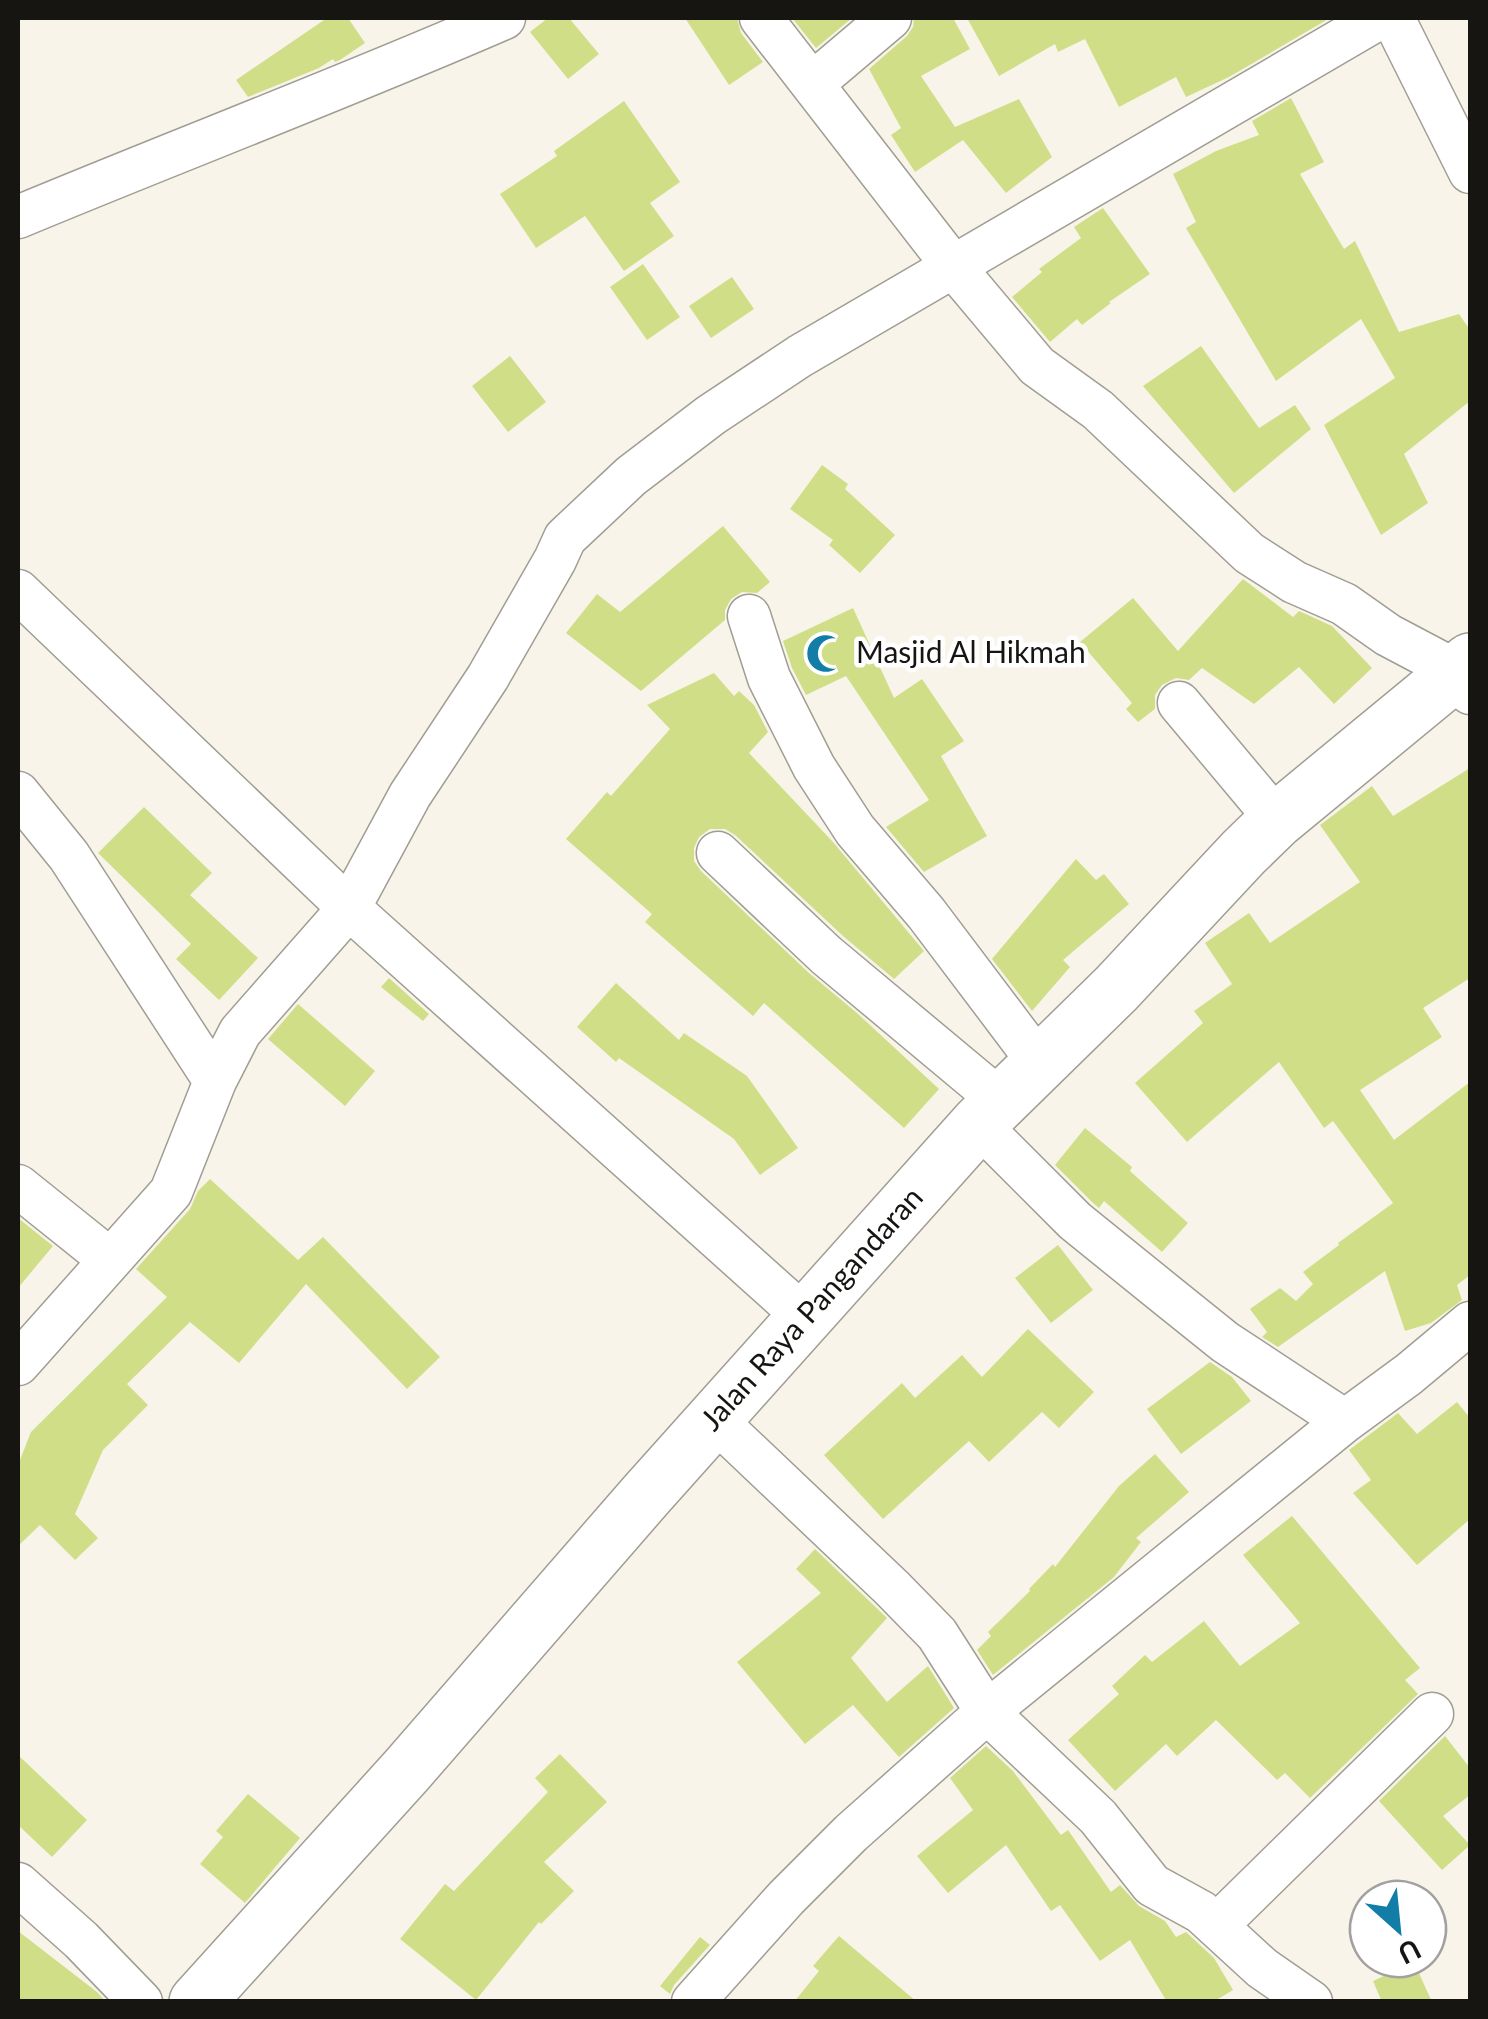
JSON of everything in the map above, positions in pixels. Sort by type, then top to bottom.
[{"type":"highway","name":"Jalan Raya Pangandaran","points":[[196,2002],[989,1112],[1116,989],[1277,820],[1466,676]]},
{"type":"street","points":[[18,217],[504,18]]},
{"type":"street","points":[[761,18],[953,266],[1037,366],[1098,410],[1249,554],[1466,676]]},
{"type":"street","points":[[812,84],[890,18]]},
{"type":"street","points":[[18,1364],[171,1192],[215,1081],[240,1032],[349,908],[410,795],[488,677],[565,538],[631,476],[711,415],[800,356],[1380,18]]},
{"type":"street","points":[[1393,18],[1470,172]]},
{"type":"street","points":[[18,591],[349,908],[806,1317]]},
{"type":"street","points":[[748,616],[769,678],[814,767],[855,830],[926,913],[1040,1064]]},
{"type":"street","points":[[1179,702],[1277,820]]},
{"type":"street","points":[[18,792],[69,856],[215,1081]]},
{"type":"street","points":[[718,854],[989,1112],[1075,1221],[1225,1342],[1345,1421]]},
{"type":"street","points":[[18,1186],[109,1259]]},
{"type":"street","points":[[693,2002],[851,1832],[987,1712],[1470,1323]]},
{"type":"street","points":[[714,1419],[936,1634],[987,1712],[1098,1817],[1152,1885],[1201,1912],[1262,1968],[1311,2002]]},
{"type":"street","points":[[1216,1926],[1432,1714]]},
{"type":"street","points":[[18,1884],[141,2002]]},
{"type":"building","points":[[327,18],[348,18],[365,43],[340,60],[333,59],[248,97],[236,80]]},
{"type":"building","points":[[548,18],[569,18],[599,54],[568,79],[530,32]]},
{"type":"building","points":[[685,18],[737,18],[741,33],[763,62],[729,85]]},
{"type":"building","points":[[792,18],[852,18],[816,48]]},
{"type":"building","points":[[914,18],[953,18],[970,49],[921,76],[955,127],[1019,99],[1052,157],[1006,193],[963,140],[915,172],[891,135],[901,128],[869,69],[907,36]]},
{"type":"building","points":[[967,18],[1330,18],[1229,77],[1186,97],[1176,77],[1119,107],[1085,39],[1058,52],[1055,44],[999,76]]},
{"type":"building","points":[[1291,98],[1324,162],[1300,174],[1344,249],[1355,241],[1399,332],[1459,314],[1470,330],[1470,401],[1404,454],[1428,503],[1381,535],[1324,425],[1395,378],[1361,319],[1276,381],[1186,228],[1196,222],[1173,174],[1216,151],[1259,135],[1252,121]]},
{"type":"building","points":[[624,101],[680,182],[650,203],[674,236],[624,271],[585,216],[536,248],[500,194],[557,156],[554,151]]},
{"type":"building","points":[[1103,208],[1150,274],[1082,325],[1077,319],[1050,342],[1012,297],[1042,272],[1039,269],[1081,238],[1074,227]]},
{"type":"building","points":[[643,264],[680,317],[647,340],[610,287]]},
{"type":"building","points":[[732,277],[754,309],[711,338],[689,306]]},
{"type":"building","points":[[1201,346],[1259,428],[1295,405],[1311,429],[1234,493],[1143,386]]},
{"type":"building","points":[[510,356],[546,402],[508,432],[472,386]]},
{"type":"building","points":[[822,465],[848,484],[845,489],[895,535],[860,573],[829,545],[833,540],[790,509]]},
{"type":"building","points":[[723,526],[770,582],[757,593],[742,592],[731,599],[725,620],[641,691],[566,633],[597,594],[620,612]]},
{"type":"building","points":[[1243,579],[1293,617],[1299,611],[1332,626],[1372,668],[1334,704],[1299,667],[1254,704],[1202,668],[1189,680],[1176,678],[1162,685],[1155,695],[1155,709],[1138,722],[1126,709],[1132,703],[1080,642],[1133,598],[1178,651]]},
{"type":"building","points":[[853,608],[894,698],[922,679],[964,741],[941,756],[987,836],[924,872],[886,827],[929,800],[846,676],[806,695],[783,641]]},
{"type":"building","points":[[714,673],[734,696],[739,691],[754,705],[768,732],[749,753],[833,842],[924,951],[894,979],[725,829],[710,829],[699,837],[694,861],[809,973],[939,1089],[904,1128],[764,1003],[753,1016],[645,922],[652,914],[566,839],[607,792],[611,796],[670,729],[647,705]]},
{"type":"building","points":[[1470,768],[1470,978],[1423,1008],[1442,1037],[1360,1090],[1394,1140],[1470,1082],[1470,1275],[1457,1285],[1462,1300],[1431,1323],[1405,1331],[1385,1271],[1278,1347],[1262,1337],[1267,1332],[1250,1309],[1280,1288],[1296,1301],[1313,1284],[1303,1272],[1393,1203],[1333,1121],[1324,1128],[1279,1062],[1187,1142],[1135,1083],[1203,1023],[1194,1011],[1232,984],[1205,943],[1249,913],[1270,943],[1360,882],[1320,825],[1372,786],[1393,816]]},
{"type":"building","points":[[144,807],[212,873],[190,895],[258,958],[219,1000],[176,959],[191,944],[98,853]]},
{"type":"building","points":[[1076,859],[1096,880],[1104,874],[1129,904],[1063,960],[1070,967],[1032,1011],[992,959]]},
{"type":"building","points":[[389,978],[429,1014],[423,1021],[381,987]]},
{"type":"building","points":[[616,983],[679,1040],[684,1033],[747,1076],[798,1148],[760,1175],[734,1139],[619,1058],[616,1062],[577,1027]]},
{"type":"building","points":[[298,1004],[375,1071],[345,1106],[268,1039]]},
{"type":"building","points":[[1085,1128],[1132,1167],[1130,1171],[1188,1223],[1162,1252],[1104,1201],[1099,1208],[1055,1165]]},
{"type":"building","points":[[210,1179],[298,1260],[323,1237],[440,1357],[407,1389],[306,1284],[239,1363],[190,1322],[127,1384],[148,1405],[103,1450],[75,1514],[98,1538],[75,1560],[40,1525],[18,1546],[18,1465],[31,1432],[167,1297],[136,1269],[190,1209],[198,1191]]},
{"type":"building","points":[[18,1218],[53,1246],[18,1288]]},
{"type":"building","points":[[1058,1245],[1093,1290],[1051,1323],[1015,1278]]},
{"type":"building","points":[[1028,1329],[1094,1392],[1059,1428],[1042,1412],[989,1462],[969,1441],[883,1519],[824,1455],[902,1383],[915,1398],[962,1355],[982,1377]]},
{"type":"building","points":[[1210,1362],[1232,1377],[1251,1401],[1181,1454],[1147,1409]]},
{"type":"building","points":[[1457,1402],[1470,1418],[1470,1519],[1417,1565],[1353,1493],[1371,1480],[1349,1450],[1398,1413],[1417,1434]]},
{"type":"building","points":[[1155,1454],[1189,1492],[1136,1538],[1141,1542],[1114,1577],[993,1675],[977,1650],[991,1636],[988,1632],[1053,1564],[1055,1567],[1119,1486]]},
{"type":"building","points":[[1292,1516],[1420,1668],[1405,1680],[1418,1694],[1310,1798],[1285,1773],[1277,1780],[1216,1720],[1177,1756],[1166,1744],[1115,1791],[1068,1740],[1119,1694],[1112,1686],[1145,1655],[1152,1662],[1204,1621],[1240,1666],[1300,1623],[1243,1555]]},
{"type":"building","points":[[815,1549],[887,1618],[851,1658],[887,1702],[928,1666],[954,1708],[899,1757],[853,1705],[805,1744],[737,1662],[821,1593],[796,1569]]},
{"type":"building","points":[[1445,1736],[1470,1768],[1470,1795],[1443,1816],[1470,1845],[1442,1870],[1379,1801]]},
{"type":"building","points":[[986,1746],[1013,1771],[1061,1835],[1068,1830],[1111,1892],[1120,1885],[1139,1906],[1165,1921],[1176,1937],[1186,1932],[1214,1958],[1233,1990],[1213,2002],[1167,2002],[1130,1940],[1100,1961],[1060,1905],[1051,1911],[1006,1845],[948,1893],[917,1856],[973,1810],[950,1778]]},
{"type":"building","points":[[560,1754],[607,1802],[544,1862],[574,1891],[539,1922],[476,2000],[400,1939],[445,1884],[454,1891],[548,1792],[535,1778]]},
{"type":"building","points":[[18,1755],[87,1820],[52,1857],[18,1825]]},
{"type":"building","points":[[248,1794],[300,1838],[245,1903],[200,1864],[223,1837],[216,1831]]},
{"type":"building","points":[[18,1931],[97,1992],[106,2002],[18,2002]]},
{"type":"building","points":[[839,1936],[917,2002],[794,2002],[819,1971],[813,1966]]},
{"type":"building","points":[[700,1937],[710,1945],[670,1994],[660,1986]]},
{"type":"building","points":[[1422,1979],[1432,2002],[1382,2002],[1373,1981]]},
{"type":"place","name":"Masjid Al Hikmah","points":[[826,653]]}]
